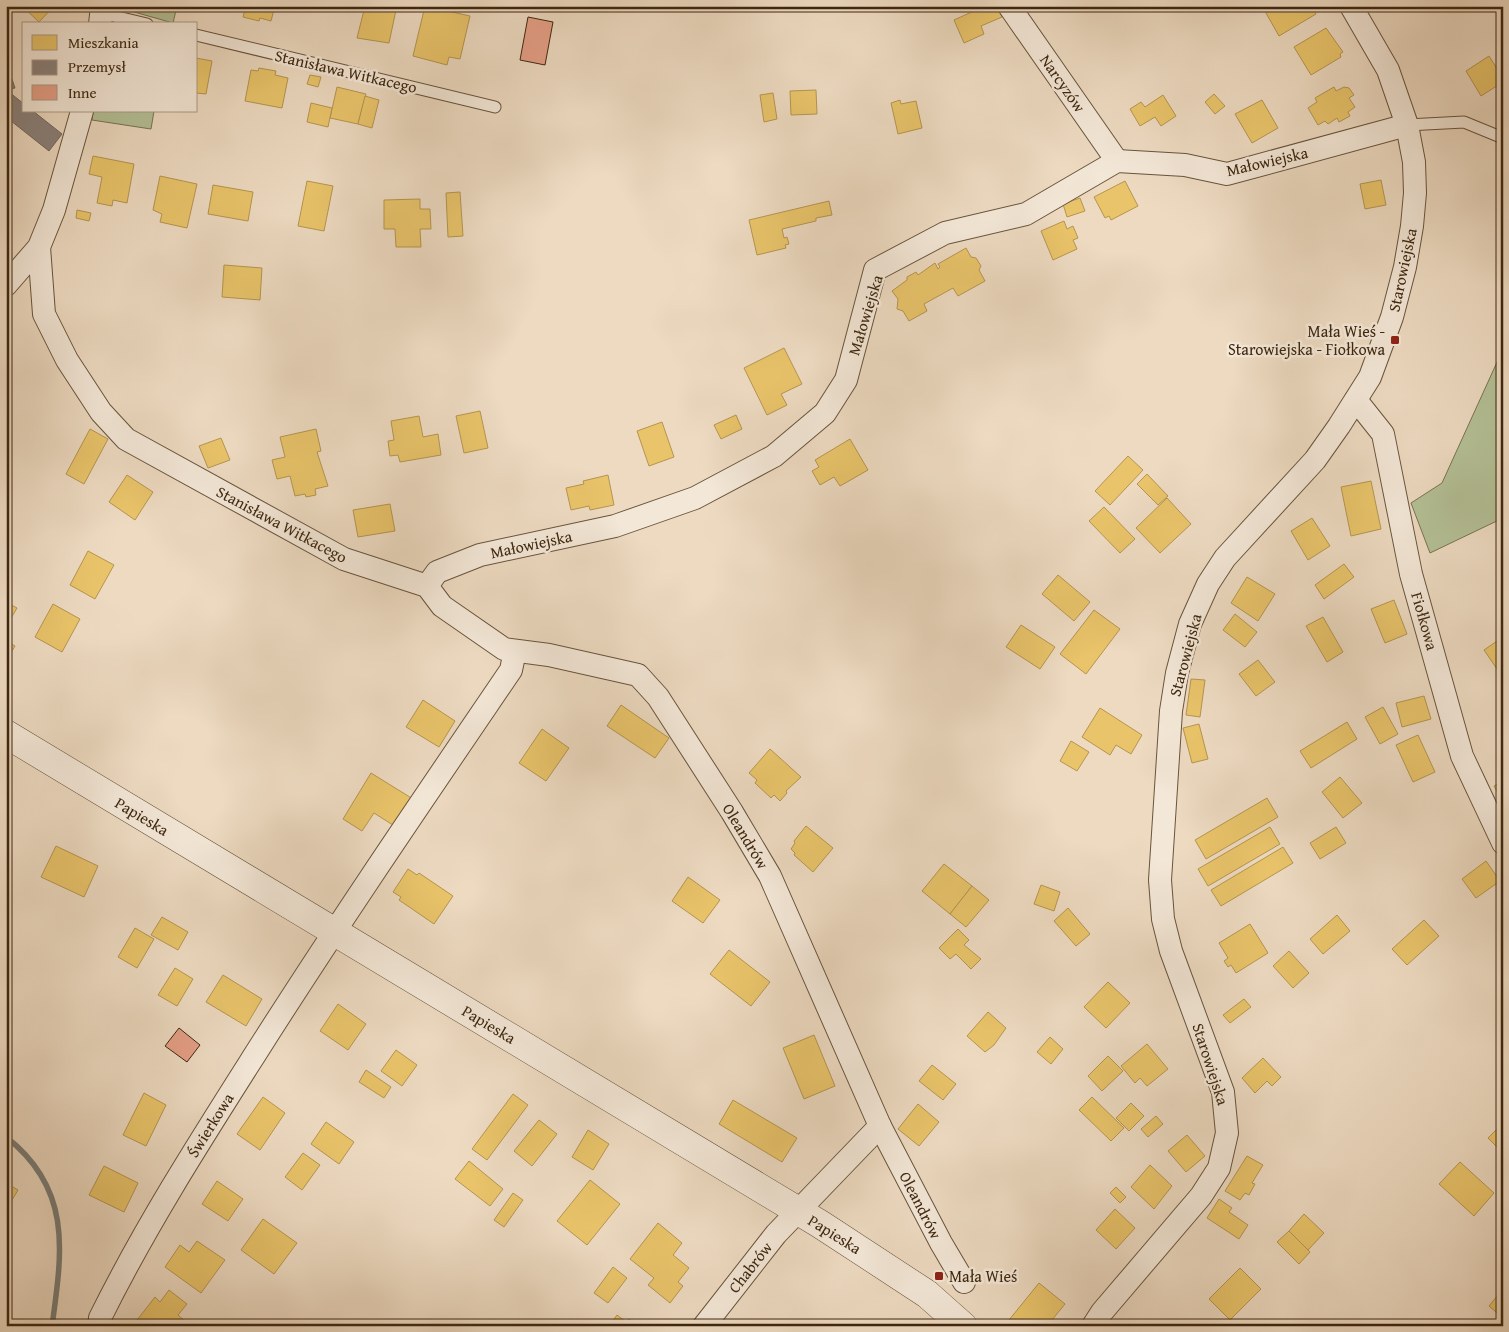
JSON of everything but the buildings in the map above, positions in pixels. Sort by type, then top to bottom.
[{"type":"street","name":"Narcyzów","points":[[1009,6],[1116,161]]},
{"type":"street","name":"Starowiejska","points":[[1093,1326],[1102,1312],[1201,1196],[1219,1168],[1227,1133],[1223,1092],[1171,951],[1163,918],[1160,880],[1171,711],[1177,673],[1190,624],[1208,584],[1225,558],[1315,460],[1370,377],[1389,325],[1405,267],[1415,193],[1414,162],[1407,125],[1388,70],[1350,6]]},
{"type":"street","name":"Stanisława Witkacego","points":[[6,285],[39,247],[54,210],[82,112]]},
{"type":"street","name":"Małowiejska","points":[[427,586],[437,572],[480,555],[615,526],[695,498],[774,456],[826,413],[846,380],[875,270],[945,233],[1026,214],[1116,161],[1184,165],[1227,174],[1407,125]]},
{"type":"street","name":"Stanisława Witkacego","points":[[39,247],[44,314],[67,360],[101,412],[126,439],[344,560],[427,586]]},
{"type":"street","name":"Fiołkowa","points":[[1356,400],[1384,434],[1411,574],[1462,756],[1503,844]]},
{"type":"street","points":[[334,931],[511,670],[515,651],[504,649],[442,606],[427,586]]},
{"type":"street","name":"Oleandrów","points":[[515,651],[549,655],[638,675],[658,697],[732,812],[770,876],[880,1126],[941,1243],[964,1282]]},
{"type":"street","name":"Papieska","points":[[6,734],[799,1211],[927,1294],[963,1326]]},
{"type":"street","name":"Świerkowa","points":[[99,1326],[100,1318],[129,1258],[202,1137],[334,931]]},
{"type":"street","points":[[799,1211],[880,1126]]},
{"type":"street","name":"Chabrów","points":[[704,1326],[776,1234],[799,1211]]},
{"type":"lane","points":[[101,14],[138,22]]},
{"type":"lane","name":"Stanisława Witkacego","points":[[198,36],[495,107]]},
{"type":"lane","points":[[1407,125],[1464,122],[1503,138]]},
{"type":"green space","points":[[113,6],[177,6],[173,22]]},
{"type":"green space","points":[[93,112],[154,112],[151,129],[92,120]]},
{"type":"green space","points":[[1503,349],[1503,518],[1430,553],[1411,503],[1442,483]]},
{"type":"waterway","points":[[6,1137],[28,1157],[43,1178],[53,1200],[60,1248],[52,1326]]},
{"type":"place","name":"Mała Wieś - Starowiejska - Fiołkowa","points":[[1395,340]]},
{"type":"place","name":"Mała Wieś","points":[[939,1276]]}]
